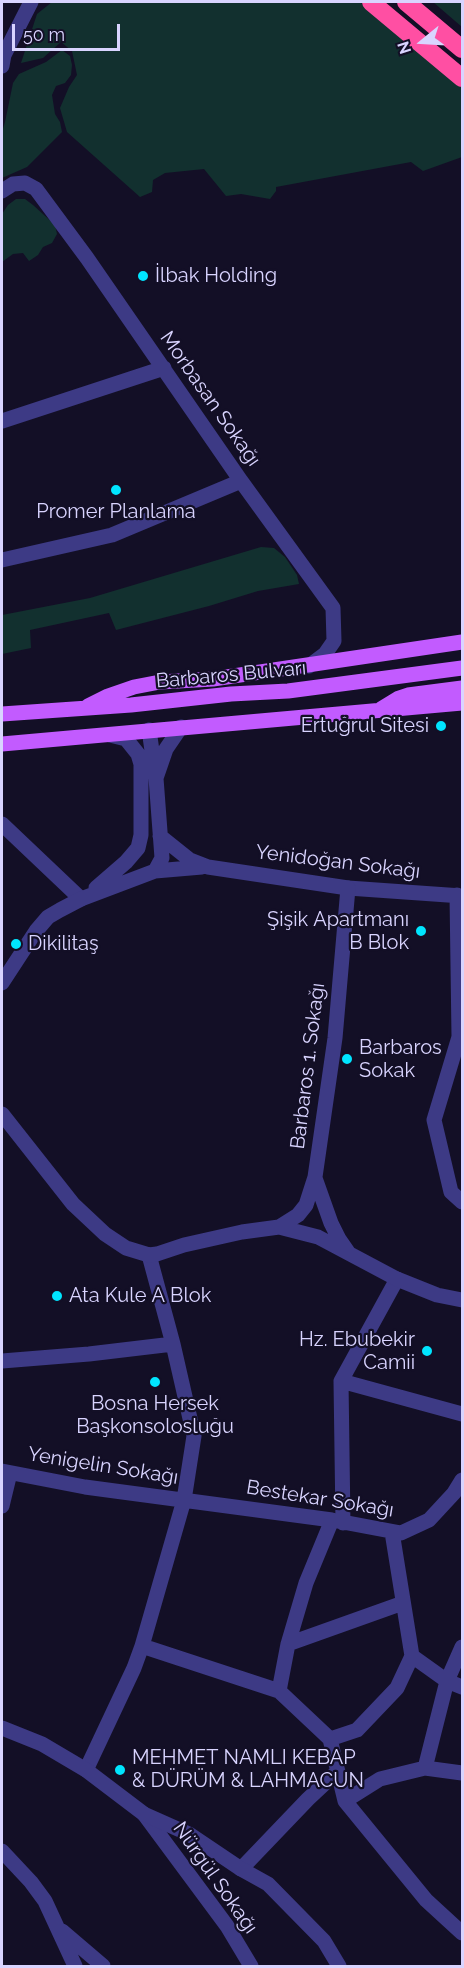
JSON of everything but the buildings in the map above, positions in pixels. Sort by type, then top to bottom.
[{"type":"highway","points":[[371,2],[462,78]]},
{"type":"highway","points":[[406,2],[462,49]]},
{"type":"main road","points":[[83,709],[108,696],[134,687],[160,682],[226,677],[462,642]]},
{"type":"main road","name":"Barbaros Bulvarı","points":[[2,714],[131,705],[211,695],[288,691],[462,668]]},
{"type":"main road","points":[[226,677],[215,684],[211,695],[220,718],[226,724]]},
{"type":"main road","points":[[379,711],[389,703],[408,695],[462,688]]},
{"type":"main road","points":[[2,744],[462,703]]},
{"type":"main road","points":[[131,705],[143,718],[148,730]]},
{"type":"street","points":[[2,66],[4,55],[31,2]]},
{"type":"street","name":"Morbasan Sokağı","points":[[2,191],[13,184],[25,183],[36,189],[333,608],[334,641],[325,654],[309,666]]},
{"type":"street","points":[[2,421],[164,368]]},
{"type":"street","points":[[2,560],[112,535],[241,481]]},
{"type":"street","points":[[156,778],[166,749],[181,727]]},
{"type":"street","points":[[148,730],[156,778],[162,858],[155,871]]},
{"type":"street","points":[[4,973],[48,917],[81,899],[102,884],[138,848],[141,835],[141,764],[138,754],[126,739],[107,734]]},
{"type":"street","points":[[2,824],[81,899]]},
{"type":"street","points":[[160,836],[190,860],[208,867]]},
{"type":"street","points":[[81,899],[155,871],[208,867]]},
{"type":"street","name":"Yenidoğan Sokağı","points":[[208,867],[348,888],[460,895]]},
{"type":"street","name":"Barbaros 1. Sokağı","points":[[279,1227],[298,1215],[306,1205],[315,1177],[335,1038],[348,888]]},
{"type":"street","points":[[460,895],[459,1037],[434,1120],[451,1192],[462,1202]]},
{"type":"street","points":[[2,1114],[81,1212],[105,1234],[126,1248],[149,1255],[242,1232],[279,1227],[318,1237],[397,1279],[436,1295],[462,1300]]},
{"type":"street","points":[[315,1177],[331,1223],[349,1254]]},
{"type":"street","name":"Yenigelin Sokağı","points":[[6,1472],[85,1488],[184,1500],[194,1436],[173,1344],[149,1255]]},
{"type":"street","points":[[279,1692],[288,1644],[306,1583],[338,1521],[341,1382],[397,1279]]},
{"type":"street","points":[[2,1361],[173,1344]]},
{"type":"street","points":[[341,1382],[462,1414]]},
{"type":"street","points":[[2,1506],[6,1472]]},
{"type":"street","name":"Bestekar Sokağı","points":[[184,1500],[338,1521],[401,1533],[429,1520],[454,1493],[462,1480]]},
{"type":"street","points":[[86,1770],[142,1646],[184,1500]]},
{"type":"street","points":[[330,1739],[357,1730],[397,1688],[411,1656],[392,1532]]},
{"type":"street","points":[[288,1644],[403,1603]]},
{"type":"street","points":[[142,1646],[279,1692],[330,1739],[345,1801],[426,1900],[462,1933]]},
{"type":"street","points":[[425,1768],[447,1681],[462,1647]]},
{"type":"street","points":[[411,1656],[447,1681],[462,1687]]},
{"type":"street","points":[[2,1728],[42,1744],[86,1770],[144,1814],[189,1834],[268,1884],[324,1941],[339,1966]]},
{"type":"street","points":[[345,1801],[380,1779],[425,1768],[462,1773]]},
{"type":"street","points":[[241,1869],[338,1771]]},
{"type":"street","name":"Nürgül Sokağı","points":[[144,1814],[227,1926],[251,1966]]},
{"type":"street","points":[[2,1851],[45,1901],[75,1966]]},
{"type":"street","points":[[57,1927],[103,1966]]},
{"type":"green space","points":[[52,2],[360,2],[462,86],[462,157],[423,171],[411,162],[276,187],[270,199],[241,194],[226,196],[204,169],[165,173],[153,180],[152,192],[140,197],[67,132],[60,108],[77,75],[72,51],[61,42],[43,58],[21,63],[37,14]]},
{"type":"green space","points":[[433,2],[462,2],[462,27]]},
{"type":"green space","points":[[62,50],[70,56],[71,75],[65,83],[56,86],[52,95],[55,114],[62,132],[27,167],[2,178],[2,132],[13,83],[19,74],[46,62]]},
{"type":"green space","points":[[16,199],[25,199],[33,205],[55,225],[57,234],[52,243],[43,247],[38,255],[29,261],[23,253],[13,254],[2,262],[2,214]]},
{"type":"green space","points":[[261,547],[274,548],[285,557],[297,575],[299,584],[258,591],[116,630],[109,613],[30,630],[31,648],[2,654],[2,615],[90,598]]},
{"type":"place","name":"İlbak Holding","points":[[143,276]]},
{"type":"place","name":"Promer Planlama","points":[[116,490]]},
{"type":"place","name":"Ertuğrul Sitesi","points":[[441,726]]},
{"type":"place","name":"Şişik Apartmanı B Blok","points":[[421,931]]},
{"type":"place","name":"Dikilitaş","points":[[16,944]]},
{"type":"place","name":"Barbaros Sokak","points":[[347,1059]]},
{"type":"place","name":"Ata Kule A Blok","points":[[57,1296]]},
{"type":"place","name":"Hz. Ebubekir Camii","points":[[427,1351]]},
{"type":"place","name":"Bosna Hersek Başkonsolosluğu","points":[[155,1382]]},
{"type":"place","name":"MEHMET NAMLI KEBAP & DÜRÜM & LAHMACUN","points":[[120,1770]]}]
